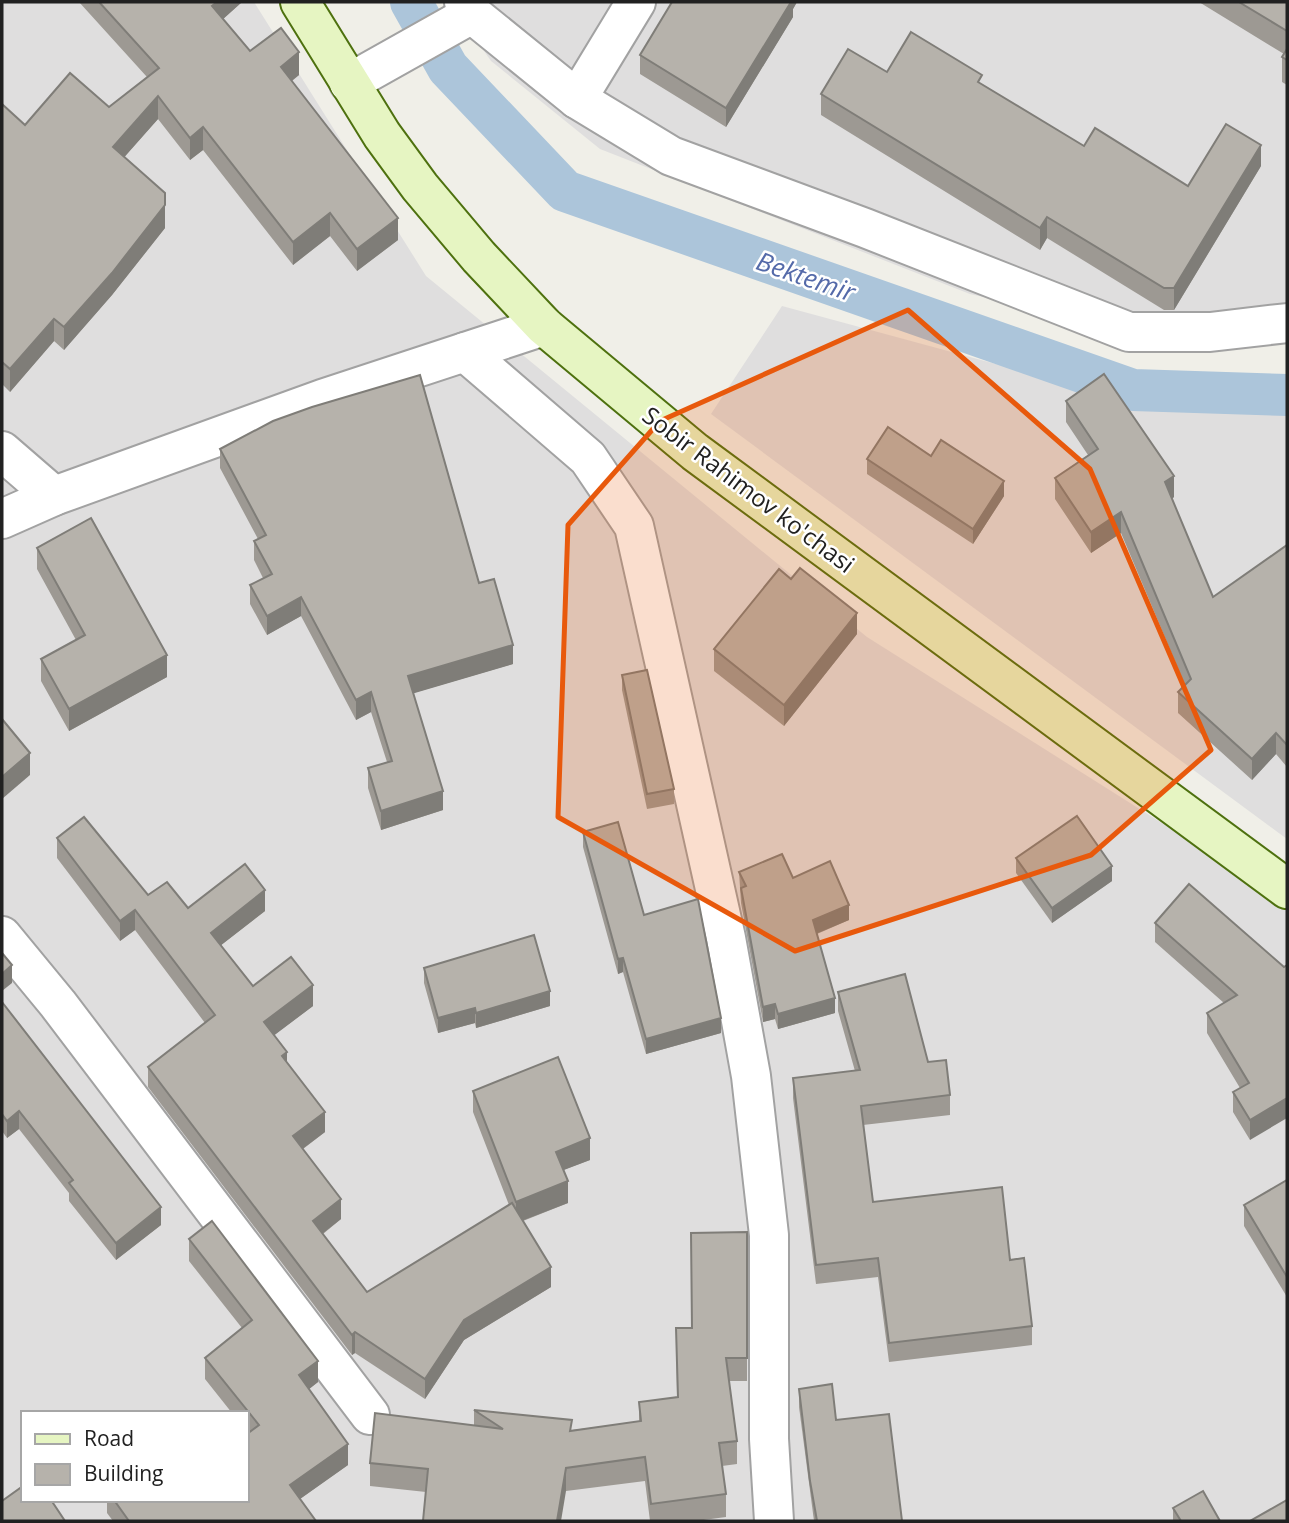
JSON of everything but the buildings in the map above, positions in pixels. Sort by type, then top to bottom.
[{"type":"street","name":"Sobir Rahimov ko'chasi","points":[[300,2],[349,83],[420,187],[479,257],[544,326],[695,452],[1287,889]]},
{"type":"street","points":[[577,99],[636,2]]},
{"type":"street","points":[[349,83],[398,56],[460,15],[577,99],[671,156],[1129,331],[1210,332],[1287,323]]},
{"type":"street","points":[[2,519],[54,496],[322,399],[544,326]]},
{"type":"street","points":[[465,352],[588,458],[634,526],[726,938],[751,1076],[769,1235],[769,1439],[774,1521]]},
{"type":"street","points":[[2,451],[54,496]]},
{"type":"street","points":[[2,936],[58,1004],[370,1415]]},
{"type":"highlighted area","points":[[908,310],[1090,469],[1211,750],[1091,855],[795,951],[558,817],[568,525],[660,421]]},
{"type":"shaded area","points":[[2,2],[254,2],[426,276],[867,637],[1287,902],[1287,1521],[2,1521]]},
{"type":"shaded area","points":[[450,2],[1287,2],[1287,337],[1184,342],[970,294],[600,149],[491,61]]},
{"type":"shaded area","points":[[782,306],[1095,391],[1287,404],[1287,839],[711,414]]},
{"type":"waterway","name":"Bektemir","points":[[411,2],[448,68],[565,191],[1133,390],[1287,395]]}]
